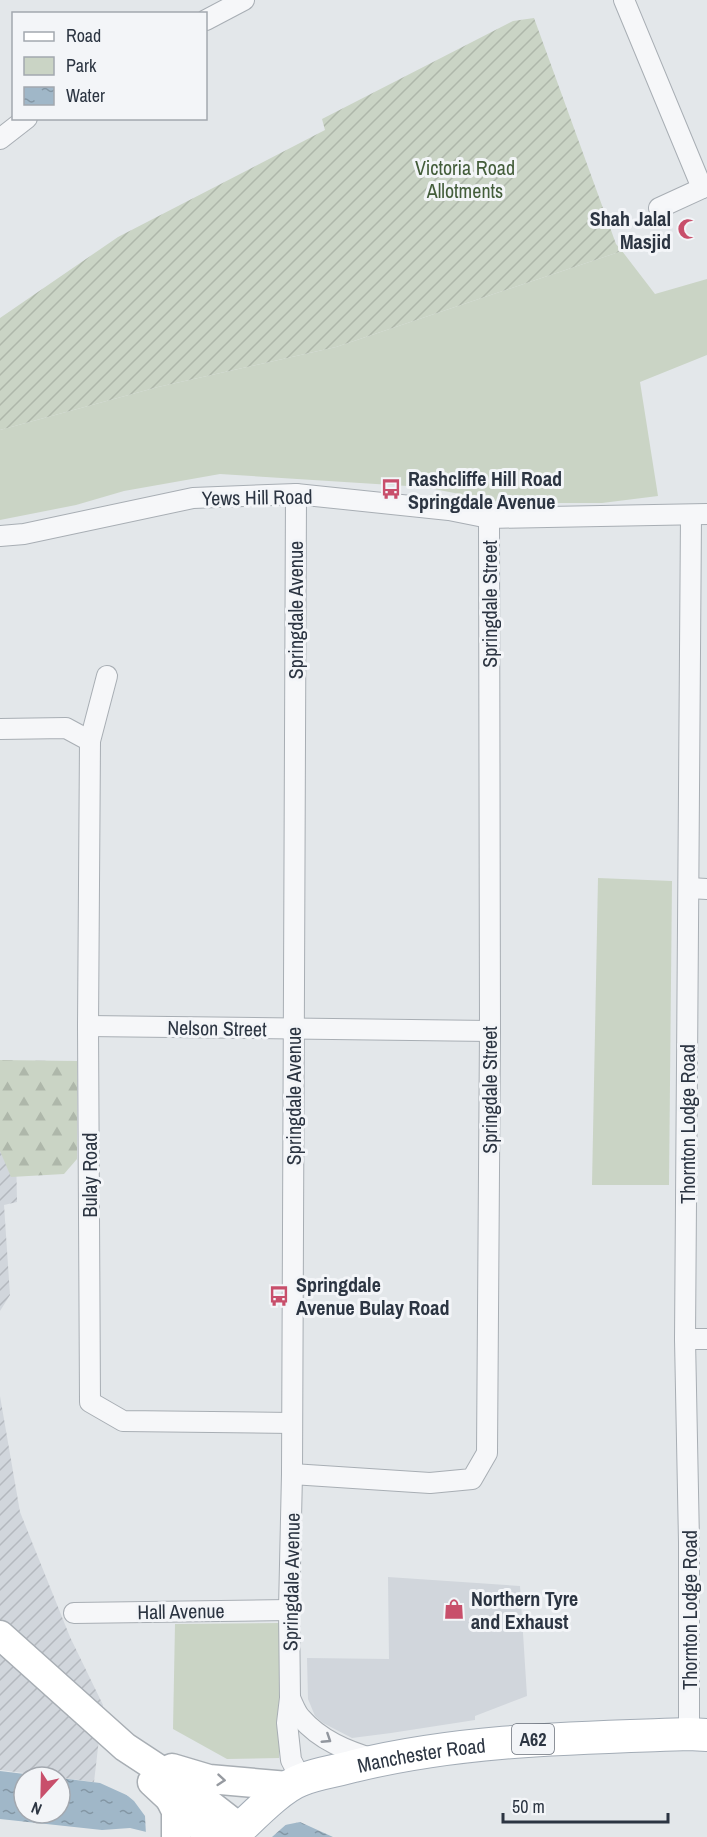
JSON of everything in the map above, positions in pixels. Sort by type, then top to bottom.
[{"type":"main road","points":[[0,1635],[135,1754],[209,1804],[235,1829]]},
{"type":"main road","name":"Manchester Road","points":[[235,1829],[295,1783],[379,1760],[525,1740],[698,1734]]},
{"type":"main road","points":[[135,1754],[209,1779],[295,1783]]},
{"type":"main road","points":[[135,1754],[135,1766],[169,1797],[235,1829]]},
{"type":"main road","points":[[169,1797],[176,1811],[176,1837]]},
{"type":"street","points":[[207,19],[244,0]]},
{"type":"street","points":[[624,0],[704,187],[659,208]]},
{"type":"street","points":[[0,140],[25,120]]},
{"type":"street","name":"Yews Hill Road","points":[[0,536],[24,534],[193,498],[296,494],[449,510],[489,518],[699,514]]},
{"type":"street","name":"Springdale Avenue","points":[[295,1783],[287,1723],[290,1698],[292,1474],[296,494]]},
{"type":"street","name":"Thornton Lodge Road","points":[[698,1734],[698,1542],[685,1339],[698,888],[699,514]]},
{"type":"street","name":"Springdale Street","points":[[292,1474],[430,1483],[472,1479],[487,1453],[490,1031],[489,518]]},
{"type":"street","name":"Bulay Road","points":[[107,676],[90,741],[88,1026],[90,1402],[123,1421],[292,1423]]},
{"type":"street","points":[[0,729],[66,728],[90,741]]},
{"type":"street","name":"Nelson Street","points":[[88,1026],[490,1031]]},
{"type":"street","points":[[685,1339],[707,1339]]},
{"type":"street","name":"Hall Avenue","points":[[74,1613],[289,1610]]},
{"type":"street","points":[[290,1698],[300,1717],[319,1734],[341,1748],[379,1760]]},
{"type":"shaded area","points":[[0,1150],[16,1152],[17,1202],[4,1205],[10,1295],[0,1311]]},
{"type":"shaded area","points":[[0,1396],[20,1512],[70,1637],[103,1705],[94,1782],[72,1779],[72,1765],[12,1765],[12,1772],[0,1770]]},
{"type":"shaded area","points":[[388,1577],[520,1586],[527,1696],[475,1716],[475,1720],[391,1733],[352,1738],[323,1723],[315,1716],[308,1699],[307,1658],[389,1659]]},
{"type":"green space","name":"Victoria Road Allotments","points":[[534,18],[616,244],[622,251],[336,347],[158,387],[0,430],[0,318],[118,237],[325,130],[322,119],[513,21]]},
{"type":"green space","points":[[622,251],[655,294],[707,279],[707,355],[640,382],[658,496],[602,503],[507,503],[423,487],[220,474],[124,491],[76,505],[0,520],[0,430],[158,387],[336,347]]},
{"type":"green space","points":[[598,878],[672,881],[669,1185],[592,1185]]},
{"type":"green space","points":[[0,1060],[77,1061],[77,1159],[64,1174],[11,1177],[0,1151]]},
{"type":"green space","points":[[279,1623],[279,1758],[227,1759],[173,1729],[175,1624]]},
{"type":"water","points":[[0,1771],[12,1772],[12,1820],[0,1819]]},
{"type":"water","points":[[72,1780],[100,1783],[142,1802],[280,1826],[300,1822],[333,1837],[167,1837],[130,1828],[102,1830],[56,1825],[72,1825]]},
{"type":"pier","points":[[117,1787],[178,1811],[280,1823],[290,1821],[272,1837],[154,1837],[146,1835],[145,1816],[134,1801]]},
{"type":"place","name":"Shah Jalal Masjid","points":[[688,229]]},
{"type":"place","name":"Rashcliffe Hill Road Springdale Avenue","points":[[391,489]]},
{"type":"place","name":"Springdale Avenue Bulay Road","points":[[279,1296]]},
{"type":"place","name":"Northern Tyre and Exhaust","points":[[454,1609]]}]
